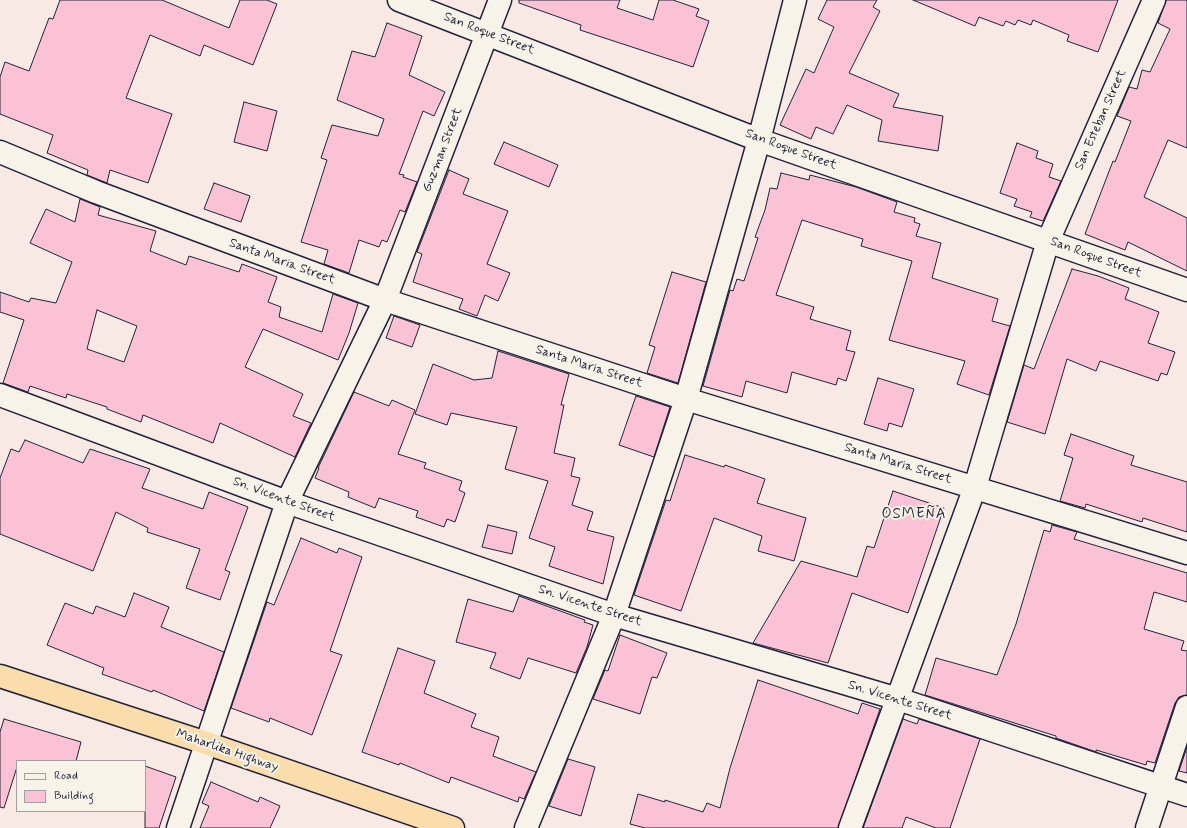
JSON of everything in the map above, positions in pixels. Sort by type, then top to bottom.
[{"type":"highway","name":"Maharlika Highway","points":[[0,676],[206,743],[453,828]]},
{"type":"street","name":"San Roque Street","points":[[399,0],[488,33],[759,140],[1187,290]]},
{"type":"street","name":"Guzman Street","points":[[178,828],[287,502],[385,300],[500,0]]},
{"type":"street","points":[[526,828],[614,615],[686,398],[759,140],[795,0]]},
{"type":"street","name":"San Esteban Street","points":[[850,828],[975,487],[1048,241],[1154,0]]},
{"type":"street","name":"Santa Maria Street","points":[[0,152],[96,192],[385,300],[686,398],[1187,553]]},
{"type":"street","name":"Sn. Vicente Street","points":[[0,396],[287,502],[614,615],[898,699],[1187,795]]},
{"type":"street","points":[[1147,828],[1187,707]]},
{"type":"building","points":[[60,0],[162,0],[229,28],[240,0],[267,0],[277,4],[253,65],[204,45],[200,56],[150,35],[126,98],[172,114],[148,183],[110,170],[107,183],[87,175],[88,170],[47,153],[53,135],[0,114],[0,77],[5,62],[29,71],[49,18],[53,19]]},
{"type":"building","points":[[519,0],[620,0],[617,8],[653,20],[659,0],[673,0],[699,9],[696,16],[709,21],[693,67],[580,30],[581,25],[519,3]]},
{"type":"building","points":[[827,0],[877,0],[873,7],[880,11],[849,73],[899,94],[893,107],[943,116],[938,151],[878,141],[882,120],[847,105],[833,134],[816,127],[811,139],[780,125],[806,69],[814,73],[834,27],[818,19]]},
{"type":"building","points":[[913,0],[1118,0],[1098,52],[1067,41],[1069,35],[1033,20],[1031,25],[1018,20],[1015,25],[1006,21],[1003,26],[979,17],[975,26]]},
{"type":"building","points":[[1166,0],[1187,0],[1187,148],[1168,140],[1144,197],[1187,218],[1187,271],[1128,242],[1125,250],[1085,234],[1113,161],[1115,162],[1131,121],[1117,116],[1129,87],[1137,89],[1142,70],[1150,72],[1170,29],[1158,23]]},
{"type":"building","points":[[387,23],[422,36],[409,75],[445,92],[434,116],[423,111],[399,174],[417,182],[405,212],[400,210],[387,242],[382,240],[379,247],[359,240],[349,273],[324,264],[328,250],[301,242],[327,160],[321,158],[332,125],[378,136],[384,119],[337,100],[352,51],[375,57]]},
{"type":"building","points":[[244,102],[277,111],[267,151],[234,142]]},
{"type":"building","points":[[504,142],[558,165],[549,187],[494,164]]},
{"type":"building","points":[[1017,143],[1038,151],[1036,158],[1053,164],[1049,177],[1061,181],[1043,221],[1030,217],[1032,212],[1014,206],[1017,199],[1000,193]]},
{"type":"building","points":[[449,170],[469,179],[463,194],[508,211],[487,264],[510,273],[498,301],[485,295],[477,316],[459,309],[463,299],[413,282],[422,254],[417,252]]},
{"type":"building","points":[[781,173],[809,180],[810,175],[856,187],[897,202],[894,212],[915,218],[914,222],[920,224],[916,236],[941,243],[932,278],[998,299],[992,321],[1010,326],[989,395],[957,384],[965,361],[889,340],[912,261],[861,246],[863,239],[802,220],[776,295],[814,307],[810,319],[851,331],[846,350],[855,352],[846,381],[838,378],[836,385],[792,372],[787,393],[746,381],[742,397],[703,386],[730,290],[733,291],[737,279],[744,281],[758,238],[755,237],[765,210],[770,188],[777,189]]},
{"type":"building","points":[[214,183],[250,196],[241,222],[204,209]]},
{"type":"building","points":[[80,199],[100,207],[98,215],[156,231],[150,251],[186,265],[189,256],[239,272],[242,264],[277,277],[268,302],[281,307],[279,317],[322,332],[333,294],[358,303],[349,333],[338,360],[263,329],[245,367],[303,394],[293,416],[311,423],[295,457],[220,423],[213,443],[143,415],[141,422],[107,409],[107,407],[67,394],[66,398],[30,386],[28,392],[3,383],[24,320],[0,312],[0,292],[29,302],[31,298],[56,303],[72,262],[30,243],[46,209],[75,222]],"holes":[[[97,310],[137,326],[124,362],[87,349]]]},
{"type":"building","points":[[1072,269],[1098,276],[1129,288],[1125,299],[1159,312],[1148,343],[1175,352],[1167,375],[1161,373],[1158,381],[1100,361],[1096,371],[1067,359],[1045,434],[1007,422],[1024,365],[1034,369]]},
{"type":"building","points":[[672,272],[706,282],[678,383],[647,373],[655,347],[649,345]]},
{"type":"building","points":[[394,316],[420,325],[412,347],[386,338]]},
{"type":"building","points":[[498,351],[569,374],[561,405],[564,405],[554,453],[575,458],[571,476],[580,478],[572,505],[593,512],[587,530],[614,537],[603,584],[549,566],[555,547],[529,538],[548,481],[505,469],[517,427],[451,413],[447,425],[415,414],[433,364],[474,380],[492,378]]},
{"type":"building","points":[[878,378],[914,389],[902,427],[889,423],[887,431],[864,424]]},
{"type":"building","points":[[354,392],[389,406],[392,400],[415,410],[398,454],[426,463],[424,468],[462,481],[459,490],[465,493],[455,522],[447,519],[444,527],[416,517],[418,511],[379,498],[375,508],[348,497],[349,492],[315,478],[318,468]]},
{"type":"building","points":[[636,396],[670,407],[654,457],[619,445]]},
{"type":"building","points":[[1071,434],[1134,456],[1131,465],[1187,482],[1187,532],[1143,518],[1142,522],[1086,504],[1085,508],[1060,501],[1073,458],[1064,455]]},
{"type":"building","points":[[25,440],[83,463],[90,449],[150,469],[142,488],[203,509],[209,492],[248,507],[225,570],[230,572],[220,600],[186,588],[200,549],[147,532],[148,528],[116,512],[93,571],[0,534],[0,478],[11,449],[19,452]]},
{"type":"building","points":[[685,455],[724,467],[725,465],[765,479],[757,503],[806,518],[794,561],[758,551],[762,536],[714,518],[681,611],[634,595],[666,500],[670,501]]},
{"type":"building","points":[[893,491],[944,508],[908,613],[852,593],[828,663],[753,643],[801,561],[857,577],[867,546],[874,548]]},
{"type":"building","points":[[488,525],[517,532],[512,554],[482,547]]},
{"type":"building","points":[[1052,525],[1077,532],[1074,539],[1187,573],[1187,602],[1154,592],[1144,629],[1184,641],[1181,650],[1187,651],[1187,695],[1179,697],[1175,703],[1155,763],[1147,761],[1146,765],[1096,750],[1096,752],[1056,738],[1056,736],[925,695],[936,658],[997,675],[1016,624],[1044,530],[1050,532]]},
{"type":"building","points":[[301,538],[337,553],[339,548],[362,557],[330,651],[342,655],[312,735],[270,718],[269,722],[231,708],[267,602],[274,605]]},
{"type":"building","points":[[134,593],[169,607],[161,627],[224,652],[204,711],[153,690],[152,692],[102,674],[104,668],[47,645],[65,603],[93,614],[96,606],[125,617]]},
{"type":"building","points":[[519,596],[585,620],[584,622],[593,625],[587,647],[576,673],[528,658],[520,679],[490,668],[496,653],[456,642],[468,599],[513,612]]},
{"type":"building","points":[[620,635],[667,653],[657,678],[652,677],[640,714],[593,699],[605,670],[608,671]]},
{"type":"building","points":[[398,648],[435,661],[424,693],[476,714],[471,727],[499,737],[493,756],[536,772],[524,799],[519,797],[518,802],[451,777],[449,783],[400,763],[399,765],[362,752]]},
{"type":"building","points":[[758,680],[858,714],[862,703],[880,709],[838,828],[645,828],[630,824],[638,794],[665,802],[665,800],[703,812],[707,803],[720,808],[730,768]]},
{"type":"building","points":[[4,719],[81,742],[76,760],[16,760],[16,770],[4,808],[0,807],[0,732]]},
{"type":"building","points":[[903,719],[917,724],[919,719],[980,739],[950,828],[936,828],[906,817],[902,828],[863,828]]},
{"type":"building","points":[[1187,747],[1187,773],[1179,771]]},
{"type":"building","points":[[568,759],[595,767],[581,816],[549,806]]},
{"type":"building","points":[[146,766],[176,777],[159,828],[145,828]]},
{"type":"building","points":[[211,782],[258,802],[260,797],[280,806],[270,828],[200,828],[209,806],[202,803]]},
{"type":"district","name":"OSMEÑA","points":[[914,515]]}]
